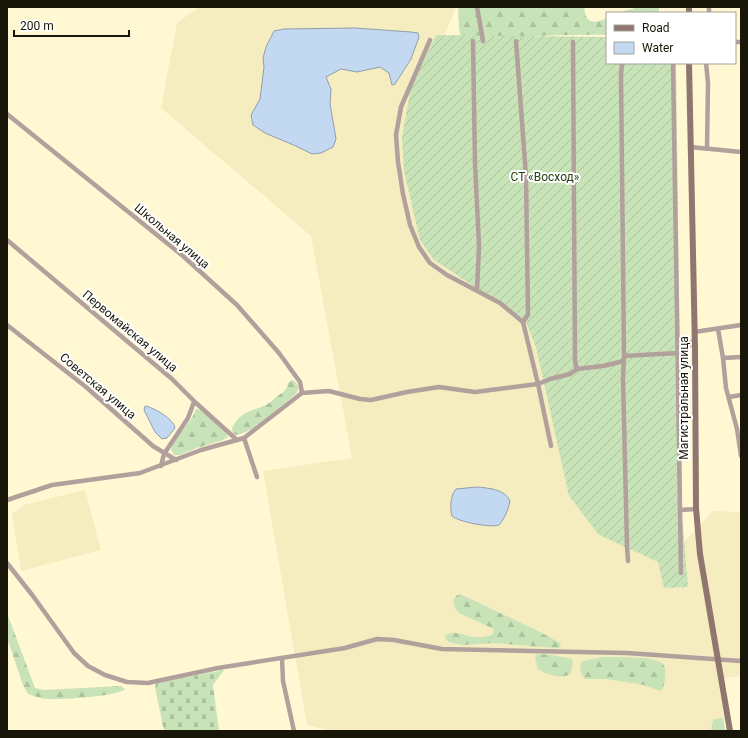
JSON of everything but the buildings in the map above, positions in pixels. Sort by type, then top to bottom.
[{"type":"main road","name":"Магистральная улица","points":[[689,64],[696,510],[700,554],[730,731]]},
{"type":"street","points":[[477,7],[482,41]]},
{"type":"street","points":[[430,40],[400,107],[396,134],[398,162],[410,225],[419,247],[430,263],[447,275],[500,303],[523,322],[551,446]]},
{"type":"street","points":[[473,41],[475,164],[479,246],[477,290]]},
{"type":"street","points":[[516,41],[526,184],[528,315],[523,322]]},
{"type":"street","points":[[573,42],[575,362],[577,368]]},
{"type":"street","points":[[622,64],[624,409],[628,561]]},
{"type":"street","points":[[673,64],[681,573]]},
{"type":"street","points":[[706,64],[708,83],[708,148]]},
{"type":"street","name":"Школьная улица","points":[[7,114],[183,256],[237,305],[279,353],[300,382],[302,393]]},
{"type":"street","points":[[690,147],[741,152]]},
{"type":"street","name":"Первомайская улица","points":[[7,240],[172,378],[194,402],[237,440]]},
{"type":"street","points":[[694,332],[741,325]]},
{"type":"street","name":"Советская улица","points":[[7,326],[86,388],[153,446],[176,460]]},
{"type":"street","points":[[718,329],[726,388],[739,429],[741,456]]},
{"type":"street","points":[[7,493],[9,499],[52,485],[140,473],[201,450],[244,438],[302,393],[329,391],[360,399],[371,400],[431,388],[475,392],[538,384],[570,374],[577,368],[603,366],[624,358],[678,353],[688,347],[694,340]]},
{"type":"street","points":[[723,358],[741,357]]},
{"type":"street","points":[[729,397],[741,395]]},
{"type":"street","points":[[161,466],[164,454],[188,418],[194,402]]},
{"type":"street","points":[[244,438],[257,477]]},
{"type":"street","points":[[681,510],[696,510]]},
{"type":"street","points":[[7,563],[74,653],[94,669],[105,675],[127,682],[148,683],[218,668],[355,646],[377,639],[394,640],[442,648],[627,653],[741,661]]},
{"type":"street","points":[[282,658],[284,681],[294,731]]},
{"type":"shaded area","points":[[199,7],[456,7],[411,117],[540,319],[666,561],[713,511],[741,512],[741,676],[718,679],[726,731],[332,731],[307,725],[263,471],[352,458],[311,236],[161,108],[177,23]]},
{"type":"shaded area","points":[[85,490],[101,550],[21,571],[12,514],[24,505]]},
{"type":"green space","points":[[458,7],[584,7],[586,16],[591,21],[594,22],[606,18],[606,35],[461,37]]},
{"type":"green space","points":[[633,7],[659,7],[659,12],[623,12],[633,9]]},
{"type":"green space","name":"СТ «Восход»","points":[[436,35],[606,37],[606,64],[676,64],[682,515],[688,587],[664,588],[658,562],[599,535],[569,496],[536,347],[525,320],[434,260],[420,240],[404,171],[402,137],[411,87]]},
{"type":"green space","points":[[292,380],[296,382],[298,386],[296,394],[256,426],[239,434],[233,434],[232,428],[241,416],[268,404],[286,389],[289,382]]},
{"type":"green space","points":[[196,409],[201,410],[226,433],[228,437],[180,455],[174,455],[171,450],[172,444],[192,418]]},
{"type":"green space","points":[[460,594],[538,631],[560,643],[561,646],[559,648],[555,648],[494,643],[462,645],[449,642],[445,636],[452,633],[480,637],[492,635],[494,630],[459,613],[455,608],[454,600]]},
{"type":"green space","points":[[7,613],[35,688],[43,690],[121,686],[125,689],[113,694],[102,696],[65,699],[46,699],[28,694],[23,685],[7,638]]},
{"type":"green space","points":[[537,654],[572,659],[573,664],[570,674],[566,676],[558,676],[538,669],[535,658]]},
{"type":"green space","points":[[602,657],[642,658],[651,659],[662,663],[665,668],[663,688],[660,691],[644,685],[607,679],[585,679],[580,671],[581,662]]},
{"type":"green space","points":[[224,670],[213,685],[219,731],[164,731],[155,687],[156,683]]},
{"type":"green space","points":[[720,718],[723,719],[725,731],[711,731],[713,720]]},
{"type":"water","points":[[355,28],[411,32],[418,33],[419,37],[411,59],[395,84],[392,85],[389,73],[380,67],[357,72],[341,69],[326,77],[331,89],[330,104],[336,139],[333,147],[321,153],[312,154],[265,133],[253,125],[251,115],[260,99],[264,67],[263,58],[266,47],[274,31],[284,29]]},
{"type":"water","points":[[145,406],[163,414],[174,425],[175,428],[167,438],[162,439],[155,432],[144,410]]},
{"type":"water","points":[[477,487],[491,489],[508,497],[510,501],[508,508],[499,525],[489,526],[475,524],[452,516],[451,502],[456,489]]}]
